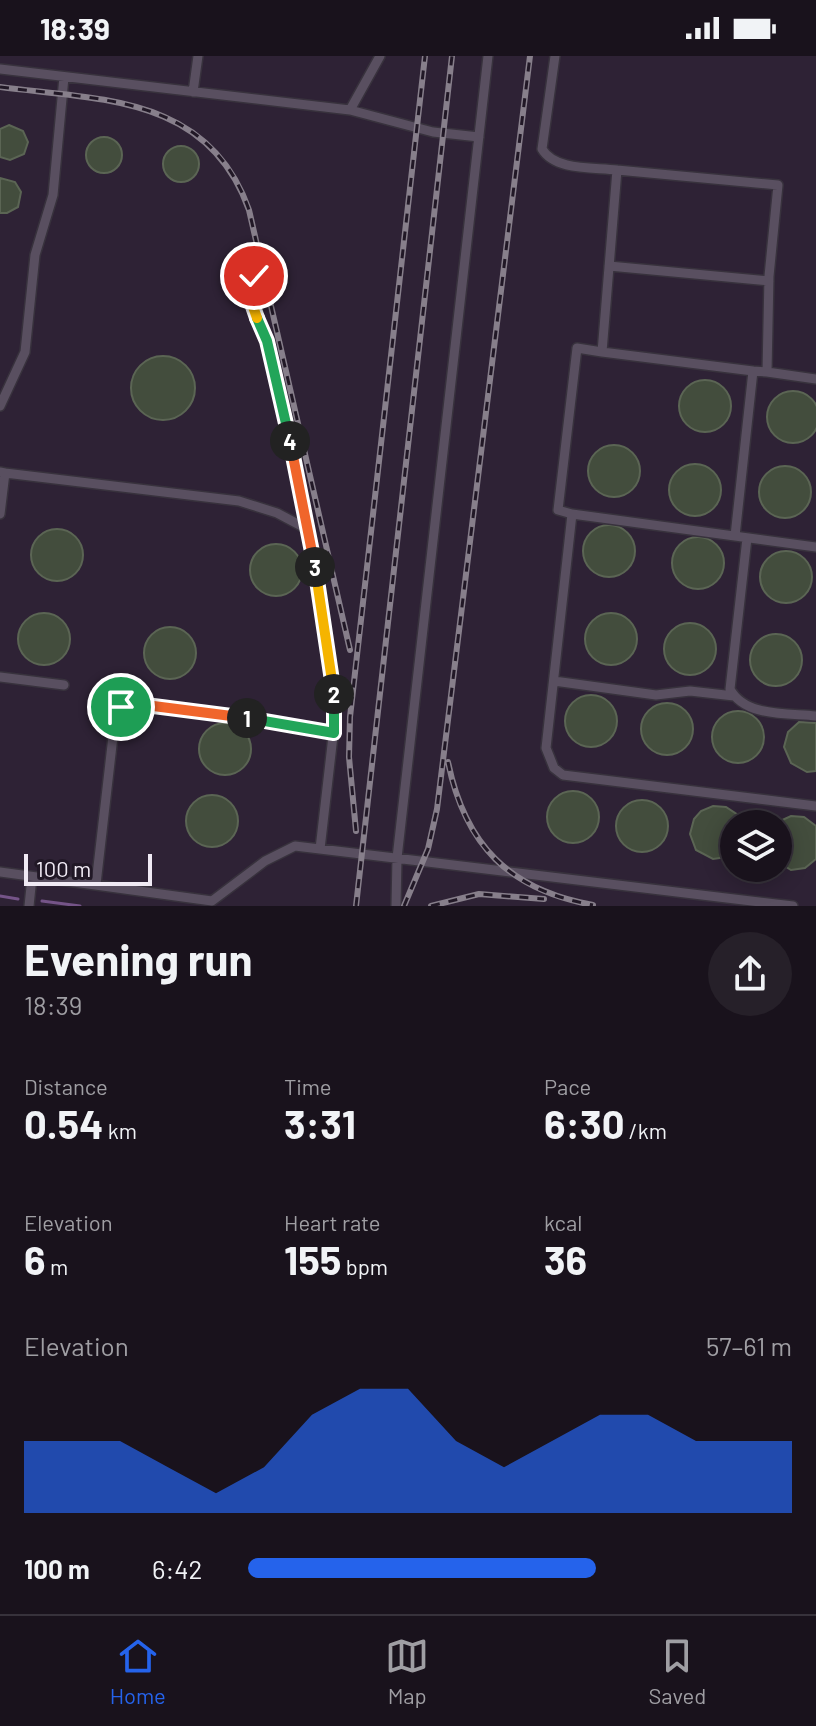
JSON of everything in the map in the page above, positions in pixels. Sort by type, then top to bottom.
[{"type":"lane","points":[[193,92],[198,56]]},
{"type":"lane","points":[[350,110],[380,56]]},
{"type":"lane","points":[[396,906],[397,858],[488,56]]},
{"type":"lane","points":[[555,56],[542,149],[547,158],[557,163],[778,185],[769,281],[767,372]]},
{"type":"lane","points":[[0,69],[350,110],[433,132],[479,137]]},
{"type":"lane","points":[[0,406],[25,352],[35,255],[53,195],[64,77]]},
{"type":"lane","points":[[602,352],[617,170]]},
{"type":"lane","points":[[609,266],[769,281]]},
{"type":"lane","points":[[254,276],[248,292],[267,341],[309,530],[336,710],[320,849]]},
{"type":"lane","points":[[816,379],[577,348],[558,510],[816,547]]},
{"type":"lane","points":[[735,536],[753,371]]},
{"type":"lane","points":[[0,514],[3,472],[239,501],[277,513],[309,530]]},
{"type":"lane","points":[[572,514],[546,748],[554,768],[563,775],[816,806]]},
{"type":"lane","points":[[747,538],[730,677],[734,696],[747,708],[816,716]]},
{"type":"lane","points":[[0,677],[64,685]]},
{"type":"lane","points":[[554,681],[656,695],[690,691],[734,696]]},
{"type":"lane","points":[[96,884],[115,719],[121,707],[130,703],[204,712],[334,733]]},
{"type":"lane","points":[[0,872],[212,901],[265,861],[295,846],[708,901],[793,906]]},
{"type":"lane","points":[[29,906],[32,877]]},
{"type":"shaded area","points":[[0,56],[816,56],[816,906],[0,906]]},
{"type":"building","points":[[9,125],[23,131],[28,142],[24,154],[10,160],[0,157],[0,129]]},
{"type":"building","points":[[104,137],[116,143],[122,155],[116,167],[104,173],[92,167],[86,155],[92,143]]},
{"type":"building","points":[[181,146],[193,152],[199,164],[193,176],[181,182],[169,176],[163,164],[169,152]]},
{"type":"building","points":[[0,178],[15,182],[21,192],[18,207],[7,213],[0,213]]},
{"type":"building","points":[[163,356],[175,358],[186,365],[193,376],[193,400],[186,411],[175,418],[163,420],[151,418],[140,411],[133,400],[131,388],[133,376],[140,365],[151,358]]},
{"type":"building","points":[[705,380],[724,387],[731,406],[724,425],[705,432],[686,425],[679,406],[686,387]]},
{"type":"building","points":[[793,391],[811,399],[817,407],[817,427],[811,435],[793,443],[775,435],[767,417],[775,399]]},
{"type":"building","points":[[614,445],[633,452],[640,471],[633,490],[614,497],[595,490],[588,471],[595,452]]},
{"type":"building","points":[[695,464],[714,471],[721,490],[714,509],[695,516],[676,509],[669,490],[676,471]]},
{"type":"building","points":[[785,466],[804,473],[811,492],[804,511],[785,518],[766,511],[759,492],[766,473]]},
{"type":"building","points":[[609,525],[627,533],[635,551],[627,569],[609,577],[591,569],[583,551],[591,533]]},
{"type":"building","points":[[57,529],[76,536],[83,555],[76,574],[57,581],[38,574],[31,555],[38,536]]},
{"type":"building","points":[[698,537],[716,545],[724,563],[716,581],[698,589],[680,581],[672,563],[680,545]]},
{"type":"building","points":[[276,544],[295,551],[302,570],[295,589],[276,596],[257,589],[250,570],[257,551]]},
{"type":"building","points":[[786,551],[804,559],[812,577],[804,595],[786,603],[768,595],[760,577],[768,559]]},
{"type":"building","points":[[44,613],[63,620],[70,639],[63,658],[44,665],[25,658],[18,639],[25,620]]},
{"type":"building","points":[[611,613],[630,620],[637,639],[630,658],[611,665],[592,658],[585,639],[592,620]]},
{"type":"building","points":[[690,623],[709,630],[716,649],[709,668],[690,675],[671,668],[664,649],[671,630]]},
{"type":"building","points":[[170,627],[189,634],[196,653],[189,672],[170,679],[151,672],[144,653],[151,634]]},
{"type":"building","points":[[776,634],[795,641],[802,660],[795,679],[776,686],[757,679],[750,660],[757,641]]},
{"type":"building","points":[[591,695],[610,702],[617,721],[610,740],[591,747],[572,740],[565,721],[572,702]]},
{"type":"building","points":[[667,703],[686,710],[693,729],[686,748],[667,755],[648,748],[641,729],[648,710]]},
{"type":"building","points":[[738,711],[756,719],[764,737],[756,755],[738,763],[720,755],[712,737],[720,719]]},
{"type":"building","points":[[799,722],[816,723],[816,771],[807,772],[791,763],[784,747],[788,732]]},
{"type":"building","points":[[225,723],[243,731],[251,749],[243,767],[225,775],[207,767],[199,749],[207,731]]},
{"type":"building","points":[[573,791],[592,798],[599,817],[592,836],[573,843],[554,836],[547,817],[554,798]]},
{"type":"building","points":[[212,795],[231,802],[238,821],[231,840],[212,847],[193,840],[186,821],[193,802]]},
{"type":"building","points":[[642,800],[661,807],[668,826],[661,845],[642,852],[623,845],[616,826],[623,807]]},
{"type":"building","points":[[713,806],[730,810],[720,810],[720,858],[713,859],[696,850],[690,834],[694,819],[701,811]]},
{"type":"building","points":[[792,816],[804,817],[816,826],[816,859],[805,868],[792,870]]},
{"type":"waterway","points":[[0,896],[18,899]]},
{"type":"waterway","points":[[42,901],[80,906]]},
{"type":"railway","points":[[356,831],[349,757],[350,717],[425,56]]},
{"type":"railway","points":[[356,906],[452,56]]},
{"type":"railway","points":[[404,906],[428,849],[437,809],[530,56]]},
{"type":"railway","points":[[0,87],[112,101],[147,110],[179,124],[207,144],[231,172],[249,210],[350,650]]},
{"type":"railway","points":[[448,762],[466,817],[495,859],[537,888],[593,905]]},
{"type":"railway","points":[[431,906],[479,894],[544,899]]},
{"type":"route","points":[[121,707],[130,703],[204,712],[334,733],[336,710],[312,543],[280,391],[267,341],[248,292],[254,276]]}]
